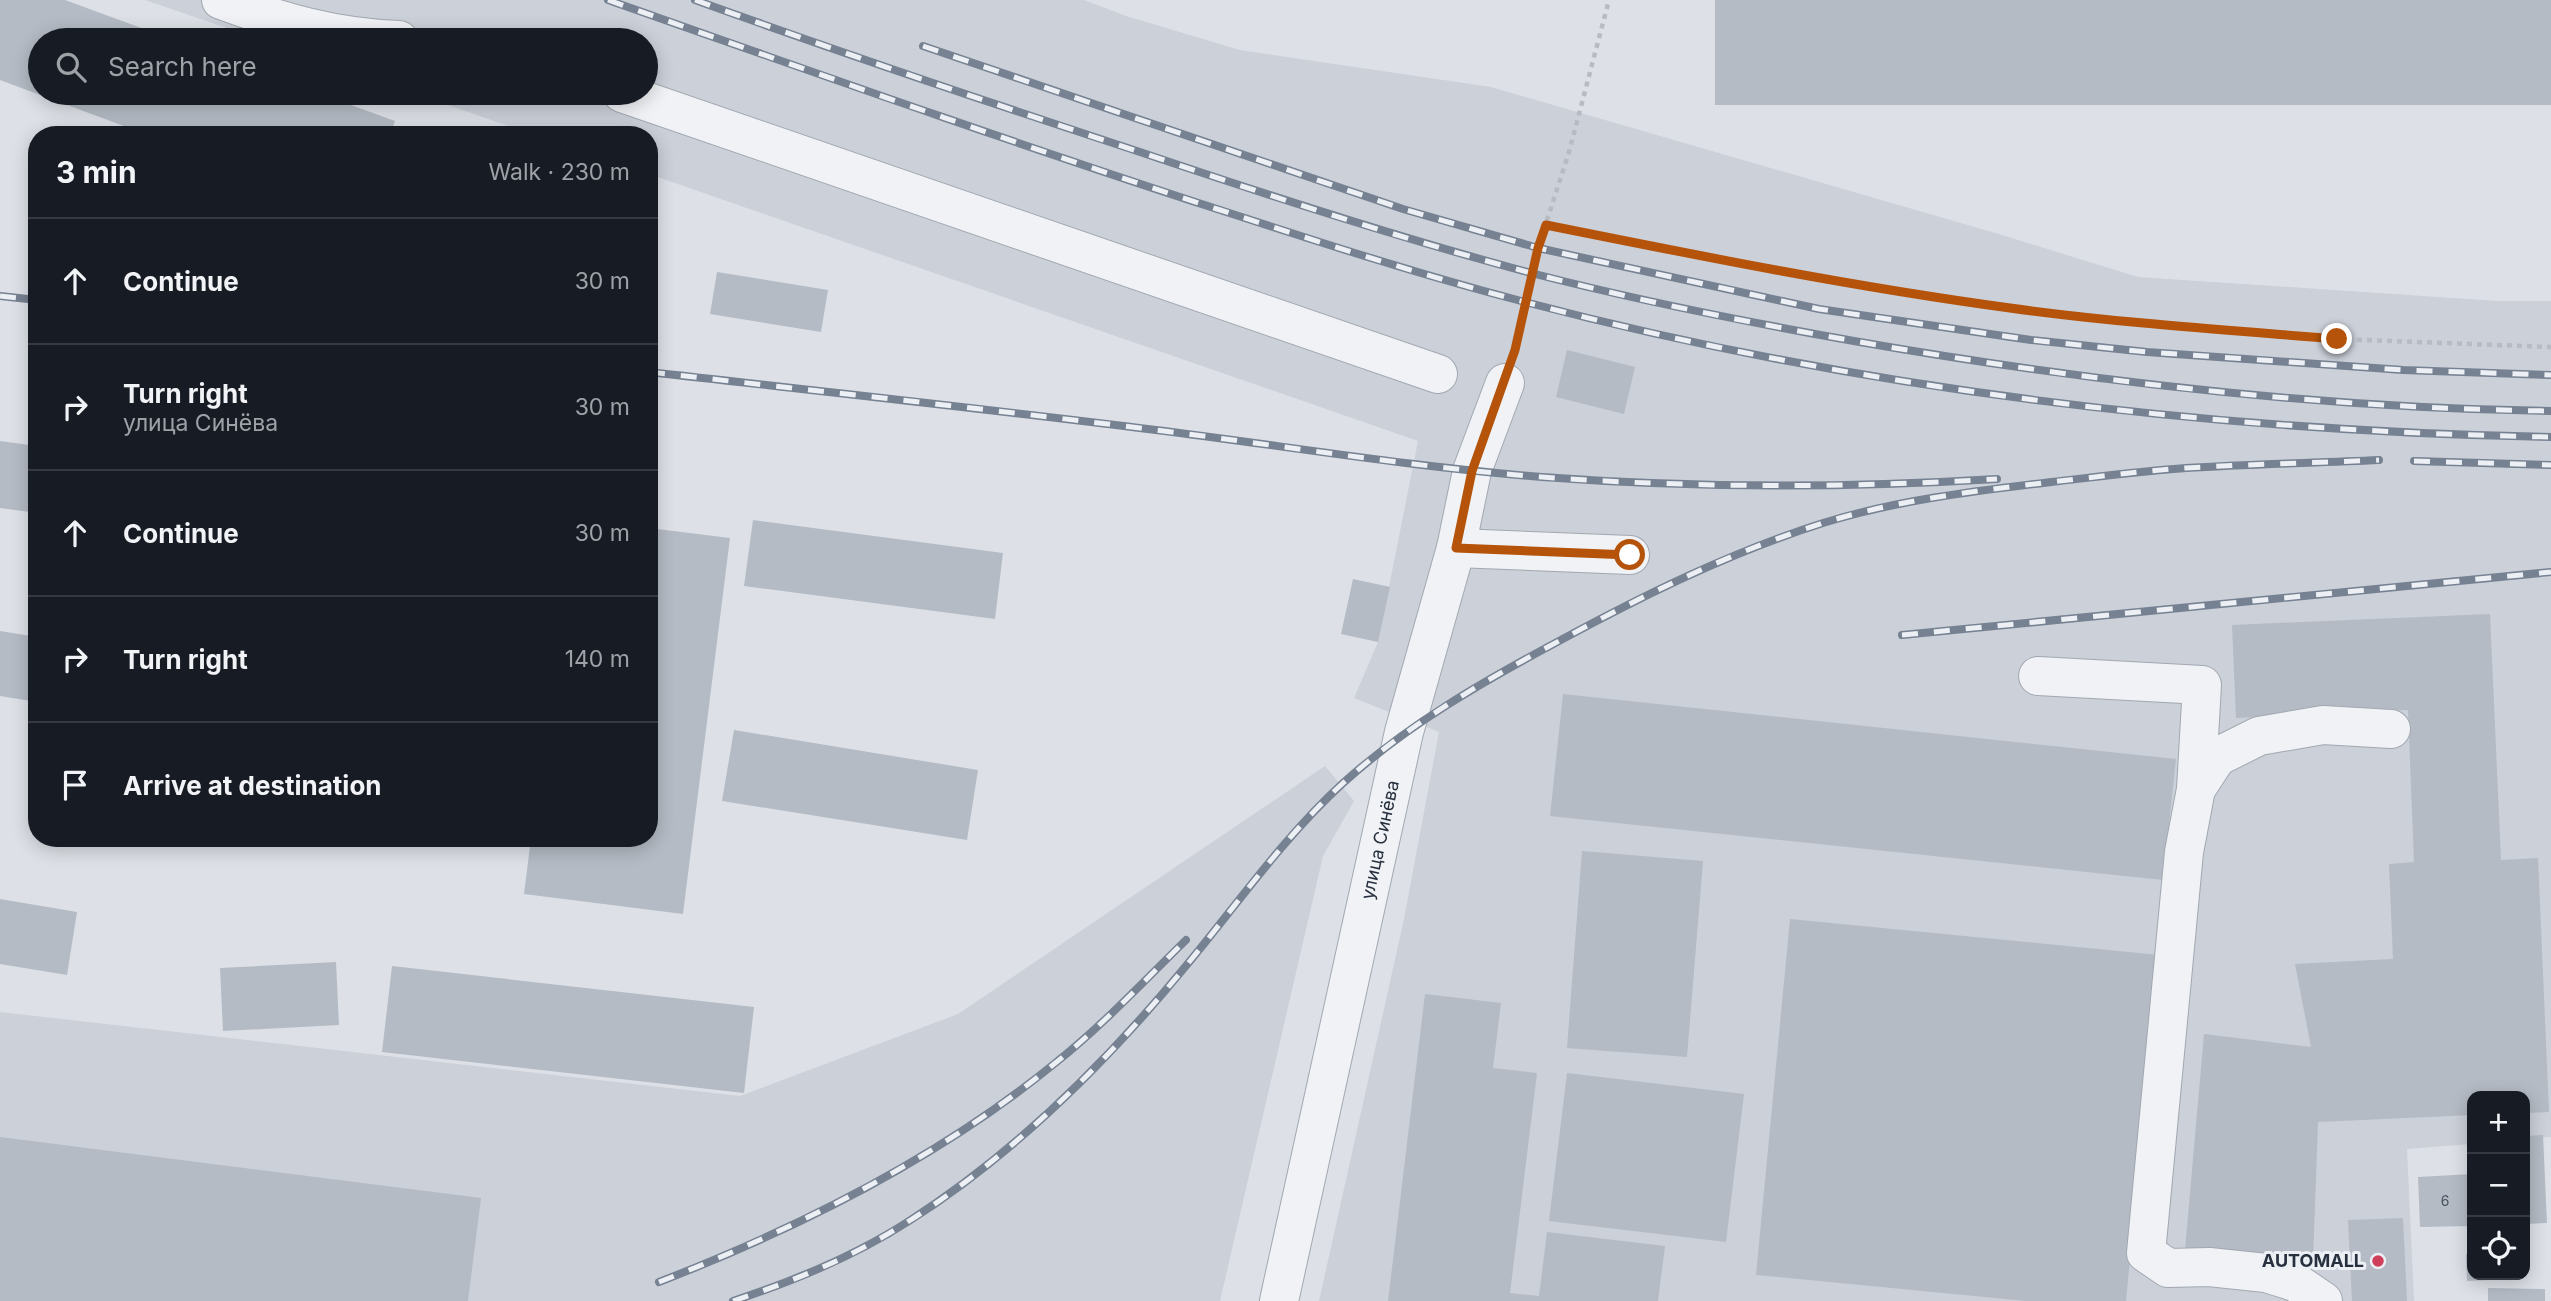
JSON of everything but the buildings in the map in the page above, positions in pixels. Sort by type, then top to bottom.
[{"type":"street","points":[[221,0],[308,28]]},
{"type":"street","points":[[657,105],[1438,374]]},
{"type":"street","name":"улица Синёва","points":[[1279,1301],[1404,732],[1456,548],[1472,471],[1505,383]]},
{"type":"street","points":[[1456,548],[1630,555]]},
{"type":"street","points":[[2038,676],[2202,685],[2196,789],[2184,852],[2146,1253],[2168,1268],[2209,1267],[2266,1273],[2295,1282],[2323,1301]]},
{"type":"street","points":[[2196,789],[2217,757],[2259,736],[2323,724],[2391,729]]},
{"type":"path","points":[[1505,383],[1538,248],[1569,152],[1609,0]]},
{"type":"path","points":[[1546,225],[1858,285],[2012,308],[2164,325],[2337,339],[2551,347]]},
{"type":"shaded area","points":[[145,0],[1084,0],[1126,16],[1240,50],[1491,87],[2138,277],[2498,301],[2551,301],[2551,1137],[2530,1139],[2530,1091],[2467,1091],[2467,1144],[2407,1149],[2414,1301],[1319,1301],[1404,919],[1439,732],[1354,698],[1378,642],[1418,441],[658,177],[658,126],[509,126],[448,105],[658,105],[658,28],[227,28]]},
{"type":"shaded area","points":[[1325,766],[1354,801],[1323,856],[1220,1301],[0,1301],[0,1012],[740,1096],[958,1014]]},
{"type":"railway","points":[[608,0],[988,133],[1294,234],[1486,292],[1650,333],[1905,381],[2163,415],[2293,426],[2551,437]]},
{"type":"railway","points":[[695,0],[972,96],[1336,216],[1535,274],[1654,302],[1854,341],[2114,380],[2289,398],[2464,409],[2551,411]]},
{"type":"railway","points":[[923,46],[1403,209],[1538,248],[1819,309],[2031,340],[2147,352],[2403,370],[2551,375]]},
{"type":"railway","points":[[0,296],[28,299]]},
{"type":"railway","points":[[658,373],[1093,422],[1445,468],[1542,477],[1770,485],[1997,479]]},
{"type":"railway","points":[[733,1301],[801,1276],[867,1245],[909,1221],[985,1167],[1057,1105],[1123,1038],[1155,1003],[1280,850],[1342,784],[1392,743],[1446,706],[1530,656],[1623,607],[1755,547],[1823,523],[1908,502],[2152,471],[2379,460]]},
{"type":"railway","points":[[2414,461],[2551,465]]},
{"type":"railway","points":[[1902,635],[2551,572]]},
{"type":"railway","points":[[659,1282],[814,1214],[915,1160],[963,1130],[1010,1098],[1071,1050],[1186,940]]},
{"type":"place","name":"AUTOMALL","points":[[2378,1261]]},
{"type":"route","points":[[1630,555],[1456,548],[1472,471],[1515,350],[1538,248],[1546,225],[1858,285],[2012,308],[2164,325],[2337,339]]}]
